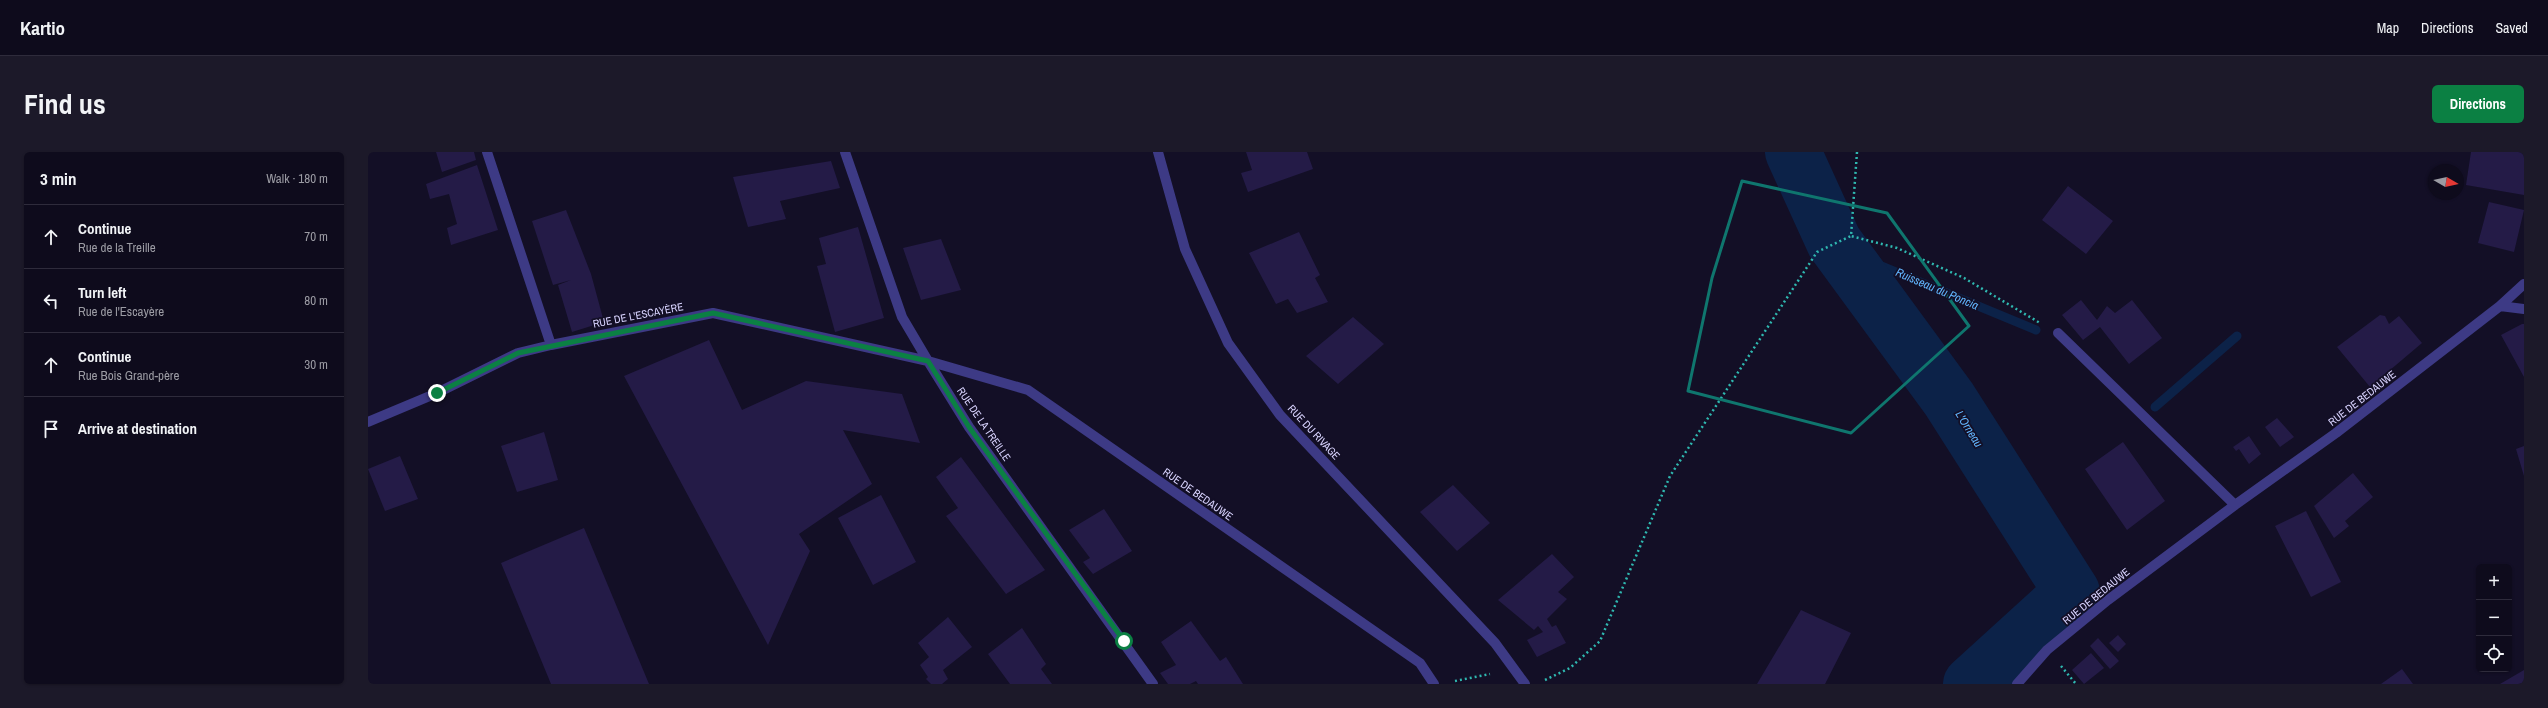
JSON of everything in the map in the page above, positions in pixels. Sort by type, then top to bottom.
[{"type":"street","points":[[487,152],[551,345]]},
{"type":"street","name":"RUE DE LA TREILLE","points":[[845,152],[902,317],[969,427],[1153,684]]},
{"type":"street","name":"RUE DU RIVAGE","points":[[1158,152],[1185,249],[1228,343],[1280,414],[1495,643],[1525,684]]},
{"type":"street","name":"RUE DE BEDAUWE","points":[[2017,684],[2047,650],[2108,600],[2234,505],[2336,433],[2500,306],[2524,284]]},
{"type":"street","points":[[2500,306],[2524,309]]},
{"type":"street","name":"RUE DE L'ESCAYÈRE","points":[[368,422],[437,393],[518,353],[551,345],[713,313],[928,361]]},
{"type":"street","points":[[2058,333],[2234,505]]},
{"type":"street","name":"RUE DE BEDAUWE","points":[[928,361],[1028,390],[1420,663],[1434,684]]},
{"type":"path","points":[[1851,236],[1857,152]]},
{"type":"path","points":[[1538,684],[1570,668],[1600,641],[1670,476],[1816,252],[1851,236],[1897,248],[1964,278],[2058,333]]},
{"type":"path","points":[[1447,682],[1514,669]]},
{"type":"highlighted area","points":[[1742,181],[1887,213],[1969,326],[1851,433],[1688,391],[1712,278]]},
{"type":"building","points":[[436,152],[474,152],[476,160],[442,172]]},
{"type":"building","points":[[1246,152],[1307,152],[1313,169],[1248,192],[1241,173],[1252,170]]},
{"type":"building","points":[[2471,152],[2524,152],[2524,195],[2466,185]]},
{"type":"building","points":[[831,161],[840,188],[780,201],[786,219],[748,227],[733,177]]},
{"type":"building","points":[[477,165],[498,230],[451,245],[447,228],[457,224],[449,194],[430,199],[426,184]]},
{"type":"building","points":[[2068,186],[2113,221],[2086,254],[2042,220]]},
{"type":"building","points":[[2489,202],[2524,210],[2514,252],[2478,243]]},
{"type":"building","points":[[566,210],[591,274],[604,322],[572,332],[558,285],[571,280],[553,285],[532,221]]},
{"type":"building","points":[[858,227],[884,318],[835,332],[817,266],[826,264],[819,238]]},
{"type":"building","points":[[1299,232],[1320,275],[1315,278],[1328,302],[1297,313],[1288,299],[1276,304],[1249,253]]},
{"type":"building","points":[[941,239],[961,290],[921,300],[903,248]]},
{"type":"building","points":[[2081,300],[2097,320],[2107,306],[2115,313],[2132,300],[2162,338],[2129,364],[2100,327],[2083,340],[2062,315]]},
{"type":"building","points":[[2380,315],[2385,316],[2389,324],[2399,316],[2422,343],[2370,387],[2337,347]]},
{"type":"building","points":[[1353,317],[1384,344],[1338,384],[1306,356]]},
{"type":"building","points":[[2524,324],[2524,377],[2501,335]]},
{"type":"building","points":[[709,340],[742,410],[806,381],[902,394],[920,443],[843,430],[872,484],[799,534],[810,551],[768,645],[624,376]]},
{"type":"building","points":[[2277,418],[2294,437],[2280,447],[2265,427]]},
{"type":"building","points":[[544,432],[558,480],[517,492],[501,446]]},
{"type":"building","points":[[2249,436],[2261,454],[2249,464],[2239,449],[2236,451],[2233,447]]},
{"type":"building","points":[[2123,442],[2165,501],[2127,530],[2085,469]]},
{"type":"building","points":[[2524,446],[2524,476],[2516,449]]},
{"type":"building","points":[[400,456],[418,499],[385,511],[368,469]]},
{"type":"building","points":[[961,457],[1045,570],[1006,594],[946,516],[958,508],[936,477]]},
{"type":"building","points":[[2353,473],[2373,497],[2345,521],[2349,526],[2334,538],[2314,506]]},
{"type":"building","points":[[1453,485],[1490,523],[1457,551],[1420,512]]},
{"type":"building","points":[[881,495],[916,562],[873,585],[838,518]]},
{"type":"building","points":[[1104,509],[1132,551],[1093,574],[1083,562],[1090,558],[1069,530]]},
{"type":"building","points":[[2306,511],[2341,582],[2311,597],[2275,526]]},
{"type":"building","points":[[584,528],[649,684],[551,684],[501,563]]},
{"type":"building","points":[[1552,554],[1574,577],[1558,592],[1567,599],[1547,619],[1552,627],[1556,625],[1566,643],[1537,657],[1527,640],[1543,632],[1538,626],[1534,630],[1498,600]]},
{"type":"building","points":[[1801,610],[1851,633],[1825,684],[1757,684]]},
{"type":"building","points":[[948,617],[972,647],[943,670],[948,679],[942,684],[931,684],[926,679],[928,677],[920,665],[929,657],[918,643]]},
{"type":"building","points":[[1191,621],[1220,661],[1226,657],[1243,684],[1198,684],[1196,681],[1190,684],[1168,684],[1160,673],[1176,665],[1161,642]]},
{"type":"building","points":[[1022,628],[1046,664],[1041,669],[1052,684],[1010,684],[988,654]]},
{"type":"building","points":[[2118,635],[2126,644],[2118,652],[2109,643]]},
{"type":"building","points":[[2098,638],[2119,661],[2110,669],[2090,646]]},
{"type":"building","points":[[2091,653],[2104,668],[2084,684],[2072,670]]},
{"type":"building","points":[[2402,669],[2413,684],[2381,684]]},
{"type":"building","points":[[2524,670],[2524,684],[2500,684]]},
{"type":"waterway","name":"L'Orneau","points":[[1793,152],[1834,242],[1949,399],[2072,592],[1971,684]]},
{"type":"waterway","name":"Ruisseau du Poncia","points":[[1838,248],[2036,330]]},
{"type":"waterway","points":[[2155,407],[2237,336]]},
{"type":"route","points":[[437,393],[518,353],[551,345],[713,313],[928,361],[969,427],[1124,641]]}]
